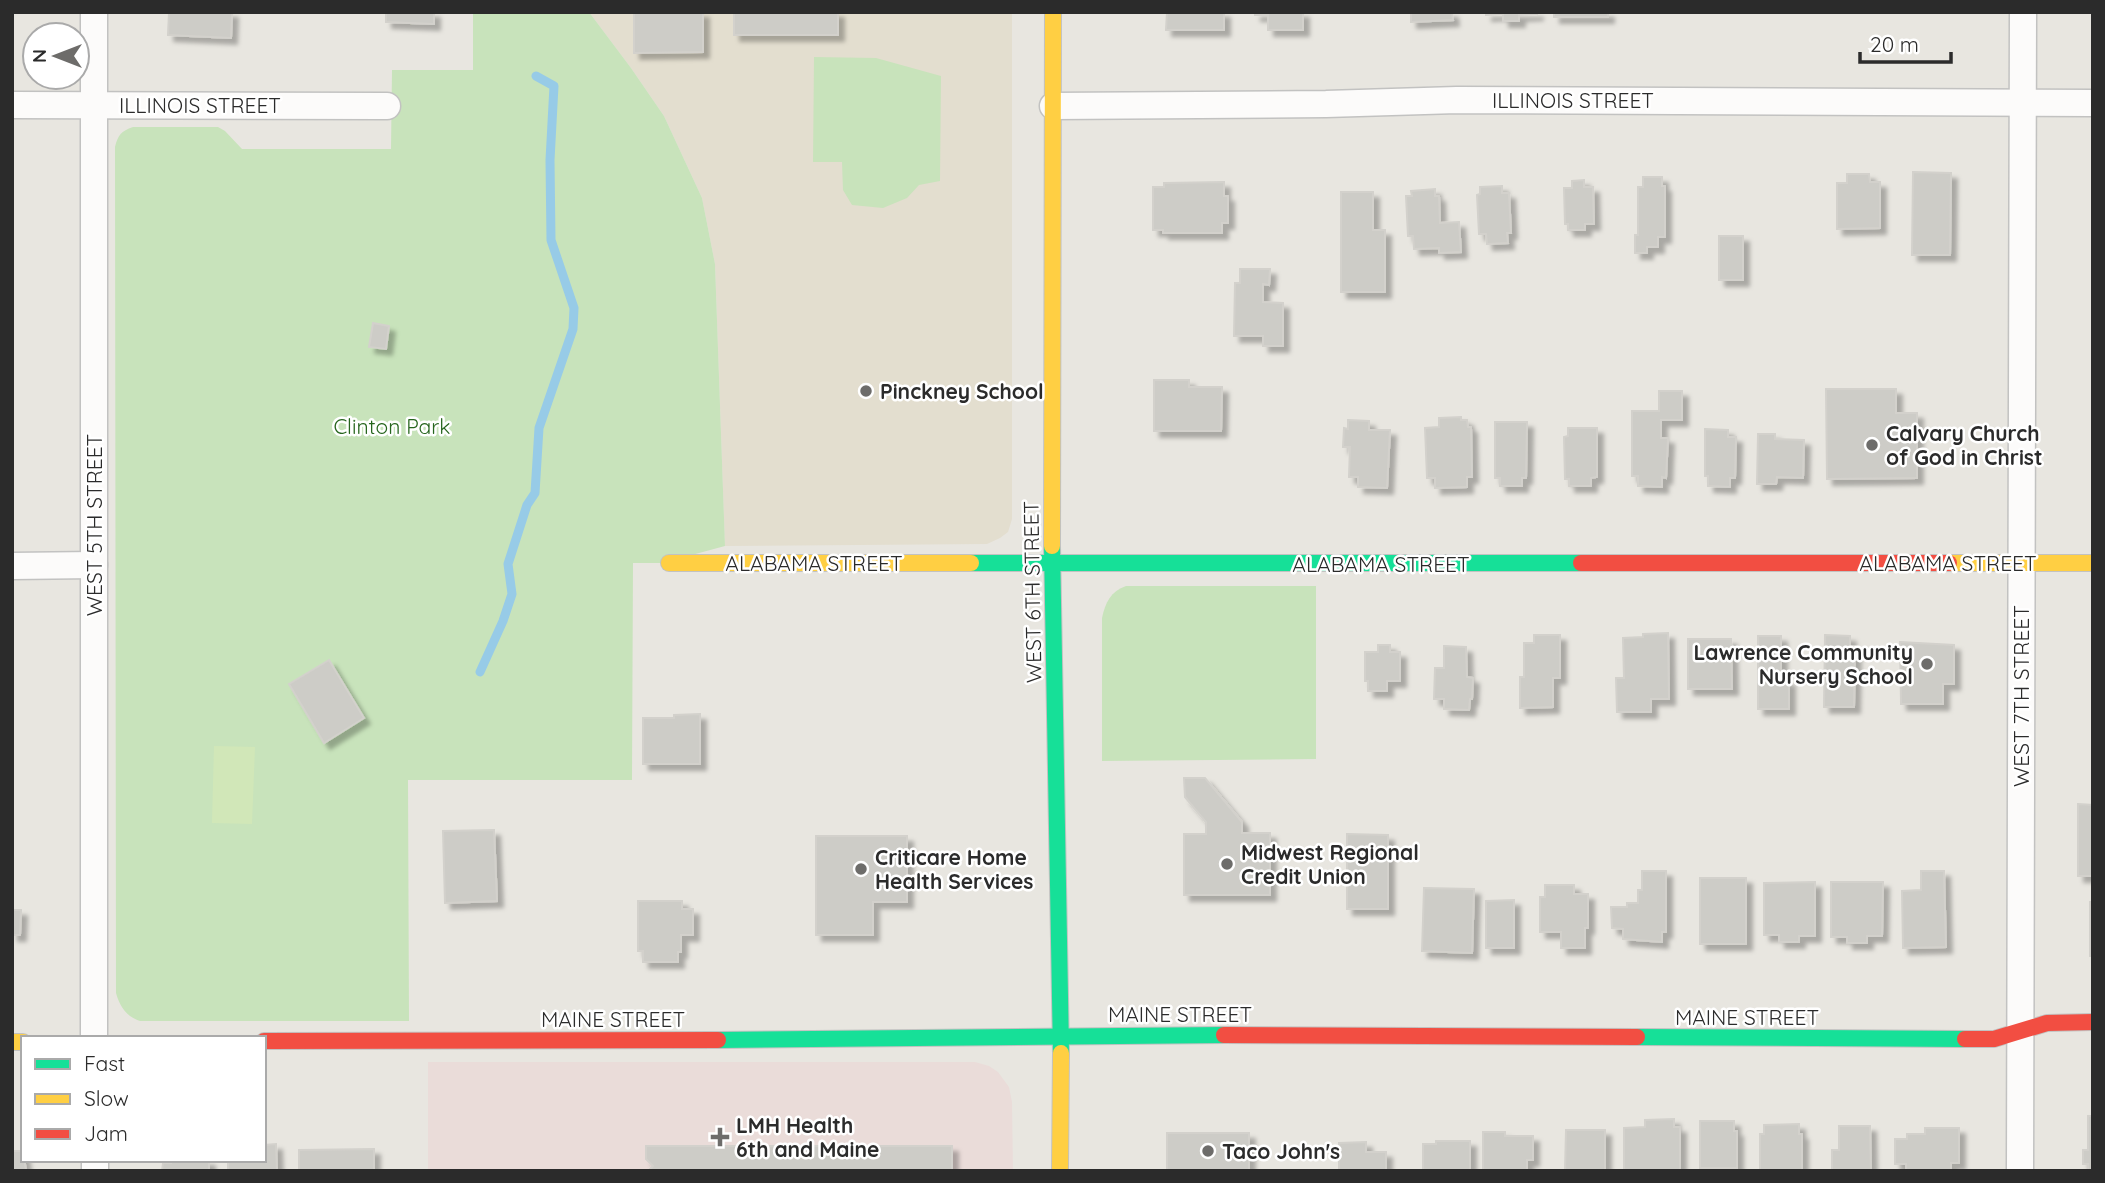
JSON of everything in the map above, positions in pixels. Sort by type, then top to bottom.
[{"type":"main road","name":"WEST 6TH STREET","points":[[1053,12],[1052,563],[1061,1035],[1060,1171]]},
{"type":"main road","name":"ALABAMA STREET","points":[[669,563],[2093,563]]},
{"type":"main road","name":"MAINE STREET","points":[[266,1041],[807,1040],[1061,1035],[1994,1039],[2047,1023],[2093,1022]]},
{"type":"street","name":"WEST 5TH STREET","points":[[94,12],[94,1036]]},
{"type":"street","name":"WEST 7TH STREET","points":[[2020,1171],[2023,12]]},
{"type":"street","name":"ILLINOIS STREET","points":[[1053,106],[1457,100],[2093,103]]},
{"type":"street","name":"ILLINOIS STREET","points":[[12,105],[387,106]]},
{"type":"street","points":[[12,566],[94,565]]},
{"type":"shaded area","name":"Pinckney School","points":[[589,12],[1012,12],[1012,519],[1008,532],[987,544],[725,546],[715,264],[702,198],[664,116]]},
{"type":"shaded area","name":"LMH Health 6th and Maine","points":[[428,1062],[975,1062],[998,1072],[1009,1087],[1012,1102],[1013,1171],[428,1171]]},
{"type":"green space","name":"Clinton Park","points":[[473,12],[589,12],[664,116],[702,198],[715,264],[725,546],[662,563],[633,563],[632,780],[408,780],[409,1021],[140,1021],[124,1010],[116,993],[116,143],[123,132],[133,127],[218,127],[242,149],[391,149],[392,70],[473,70]]},
{"type":"green space","points":[[814,57],[876,58],[941,76],[940,181],[919,185],[907,198],[883,208],[852,205],[843,190],[842,162],[813,162]]},
{"type":"green space","points":[[1126,586],[1316,586],[1316,759],[1102,761],[1102,618],[1110,598]]},
{"type":"green space","points":[[214,746],[255,747],[252,824],[212,823]]},
{"type":"building","points":[[169,12],[232,12],[231,38],[168,35]]},
{"type":"building","points":[[386,12],[434,12],[434,24],[386,22]]},
{"type":"building","points":[[634,12],[703,12],[703,52],[634,53]]},
{"type":"building","points":[[734,12],[838,12],[838,35],[734,35]]},
{"type":"building","points":[[1167,12],[1224,12],[1224,30],[1166,30]]},
{"type":"building","points":[[1255,12],[1303,12],[1303,30],[1268,30],[1268,15],[1255,15]]},
{"type":"building","points":[[1411,12],[1452,12],[1453,20],[1411,22]]},
{"type":"building","points":[[1486,12],[1537,14],[1519,15],[1519,21],[1503,21],[1503,14],[1486,15]]},
{"type":"building","points":[[1554,12],[1608,12],[1608,17],[1554,17]]},
{"type":"building","points":[[1913,172],[1951,173],[1950,255],[1912,255]]},
{"type":"building","points":[[1847,174],[1869,174],[1870,182],[1880,182],[1880,228],[1837,229],[1837,183],[1847,183]]},
{"type":"building","points":[[1643,177],[1662,177],[1662,186],[1665,186],[1665,237],[1658,237],[1658,247],[1647,247],[1647,253],[1635,253],[1635,235],[1638,235],[1638,187],[1643,187]]},
{"type":"building","points":[[1584,180],[1584,187],[1593,187],[1594,224],[1585,224],[1585,230],[1568,230],[1568,224],[1565,224],[1564,188],[1572,188],[1572,181]]},
{"type":"building","points":[[1224,182],[1224,196],[1228,196],[1228,223],[1222,223],[1222,233],[1163,233],[1163,230],[1153,230],[1153,187],[1164,187],[1164,183]]},
{"type":"building","points":[[1502,186],[1502,193],[1509,193],[1511,233],[1507,233],[1508,243],[1487,244],[1486,234],[1479,234],[1477,195],[1480,194],[1480,187]]},
{"type":"building","points":[[1435,189],[1435,196],[1439,196],[1440,223],[1459,222],[1461,252],[1439,253],[1439,248],[1414,249],[1413,236],[1408,236],[1406,196],[1412,196],[1411,191]]},
{"type":"building","points":[[1341,192],[1373,192],[1373,230],[1385,230],[1385,292],[1341,292]]},
{"type":"building","points":[[1719,236],[1743,236],[1743,280],[1719,280]]},
{"type":"building","points":[[1240,269],[1270,269],[1269,285],[1263,284],[1263,302],[1283,303],[1283,346],[1263,346],[1263,336],[1234,336],[1235,283],[1240,283]]},
{"type":"building","points":[[373,323],[389,326],[386,349],[369,347]]},
{"type":"building","points":[[1154,380],[1189,380],[1189,387],[1222,387],[1221,431],[1154,431]]},
{"type":"building","name":"Calvary Church of God in Christ","points":[[1826,389],[1896,389],[1896,413],[1917,413],[1917,478],[1827,479]]},
{"type":"building","points":[[1659,391],[1682,391],[1682,420],[1661,420],[1661,438],[1668,438],[1666,478],[1662,477],[1662,487],[1638,486],[1638,476],[1632,476],[1632,411],[1659,411]]},
{"type":"building","points":[[1461,417],[1461,420],[1467,420],[1468,427],[1471,427],[1472,477],[1467,477],[1467,487],[1435,488],[1435,478],[1427,478],[1425,428],[1439,427],[1439,418]]},
{"type":"building","points":[[1348,420],[1369,421],[1369,430],[1390,430],[1387,488],[1358,487],[1358,477],[1349,477],[1350,447],[1343,447],[1344,428],[1348,429]]},
{"type":"building","points":[[1495,422],[1527,422],[1526,478],[1522,478],[1522,486],[1500,486],[1500,478],[1495,478]]},
{"type":"building","points":[[1568,428],[1597,428],[1597,477],[1591,478],[1591,486],[1569,486],[1569,479],[1565,479],[1564,437],[1568,436]]},
{"type":"building","points":[[1705,429],[1728,430],[1728,437],[1736,437],[1735,478],[1730,478],[1730,487],[1708,486],[1708,476],[1705,476]]},
{"type":"building","points":[[1758,434],[1775,434],[1775,439],[1804,440],[1803,478],[1777,477],[1776,484],[1757,484]]},
{"type":"building","points":[[1668,633],[1669,699],[1651,699],[1651,712],[1617,712],[1616,678],[1624,678],[1623,638]]},
{"type":"building","points":[[1534,635],[1560,635],[1560,678],[1553,678],[1553,707],[1520,708],[1524,643],[1534,643]]},
{"type":"building","points":[[1825,635],[1850,636],[1850,646],[1855,646],[1854,707],[1824,707]]},
{"type":"building","points":[[1758,636],[1781,636],[1781,680],[1789,680],[1789,709],[1758,709]]},
{"type":"building","points":[[1688,639],[1731,639],[1732,689],[1688,689]]},
{"type":"building","name":"Lawrence Community Nursery School","points":[[1900,642],[1954,645],[1954,684],[1943,684],[1943,704],[1901,704]]},
{"type":"building","points":[[1378,645],[1390,645],[1390,652],[1400,652],[1400,681],[1387,681],[1387,691],[1368,691],[1368,681],[1365,681],[1365,652],[1378,652]]},
{"type":"building","points":[[1444,646],[1466,647],[1467,677],[1473,678],[1469,710],[1444,709],[1444,699],[1434,699],[1435,668],[1444,668]]},
{"type":"building","points":[[329,660],[364,718],[324,743],[289,684]]},
{"type":"building","points":[[700,714],[700,764],[643,764],[643,718],[674,718],[674,715]]},
{"type":"building","name":"Midwest Regional Credit Union","points":[[1184,778],[1205,778],[1242,822],[1242,833],[1270,833],[1270,895],[1184,895],[1184,834],[1206,834],[1206,822],[1185,797]]},
{"type":"building","points":[[2078,804],[2093,805],[2093,876],[2078,876]]},
{"type":"building","points":[[494,830],[497,901],[445,903],[443,831]]},
{"type":"building","points":[[1347,834],[1388,835],[1388,909],[1347,909]]},
{"type":"building","name":"Criticare Home Health Services","points":[[816,836],[907,836],[907,902],[873,902],[873,935],[816,935]]},
{"type":"building","points":[[1642,871],[1666,871],[1666,932],[1662,932],[1662,942],[1623,939],[1623,929],[1612,928],[1611,907],[1627,907],[1627,903],[1638,903],[1638,890],[1642,890]]},
{"type":"building","points":[[1921,871],[1944,871],[1946,947],[1903,948],[1902,891],[1921,890]]},
{"type":"building","points":[[1700,878],[1746,878],[1746,944],[1700,944]]},
{"type":"building","points":[[1815,882],[1815,936],[1799,936],[1799,942],[1779,942],[1779,935],[1764,935],[1764,883]]},
{"type":"building","points":[[1831,882],[1883,882],[1882,936],[1867,936],[1867,943],[1847,943],[1847,937],[1831,937]]},
{"type":"building","points":[[1545,885],[1574,885],[1574,894],[1588,894],[1585,948],[1561,948],[1561,932],[1540,932],[1540,897],[1545,897]]},
{"type":"building","points":[[1424,888],[1474,889],[1472,953],[1422,951]]},
{"type":"building","points":[[1514,900],[1514,948],[1486,948],[1486,901]]},
{"type":"building","points":[[638,901],[682,901],[682,909],[693,909],[693,935],[681,935],[678,962],[643,962],[643,951],[638,951]]},
{"type":"building","points":[[2090,902],[2093,902],[2093,956],[2090,956]]},
{"type":"building","points":[[12,910],[21,910],[20,935],[12,935]]},
{"type":"building","points":[[2088,1116],[2093,1116],[2093,1171],[2088,1171],[2088,1164],[2083,1164],[2083,1150],[2088,1150]]},
{"type":"building","points":[[1674,1119],[1674,1127],[1680,1127],[1680,1171],[1624,1171],[1624,1128],[1645,1127],[1645,1120]]},
{"type":"building","points":[[1700,1121],[1734,1121],[1734,1131],[1737,1131],[1737,1168],[1700,1168]]},
{"type":"building","points":[[1799,1124],[1799,1134],[1802,1134],[1802,1171],[1760,1171],[1760,1134],[1764,1134],[1764,1125]]},
{"type":"building","points":[[1839,1126],[1870,1126],[1871,1171],[1832,1171],[1832,1150],[1839,1150]]},
{"type":"building","points":[[1925,1128],[1959,1128],[1959,1163],[1951,1163],[1951,1171],[1906,1171],[1906,1164],[1895,1164],[1895,1139],[1907,1139],[1907,1134],[1925,1134]]},
{"type":"building","points":[[1566,1130],[1605,1130],[1605,1171],[1565,1171]]},
{"type":"building","points":[[1483,1132],[1505,1132],[1505,1136],[1533,1136],[1533,1160],[1527,1160],[1527,1171],[1483,1171]]},
{"type":"building","name":"Taco John's","points":[[1167,1133],[1249,1133],[1249,1169],[1167,1171]]},
{"type":"building","points":[[1436,1141],[1470,1141],[1470,1171],[1423,1171],[1423,1144],[1436,1144]]},
{"type":"building","points":[[1366,1142],[1366,1152],[1386,1152],[1386,1171],[1339,1171],[1339,1143]]},
{"type":"building","points":[[276,1144],[277,1171],[228,1171],[228,1162],[266,1162],[266,1145]]},
{"type":"building","points":[[646,1146],[952,1146],[952,1171],[648,1171],[653,1166],[646,1159]]},
{"type":"building","points":[[374,1149],[374,1171],[299,1171],[299,1150]]},
{"type":"building","points":[[12,1151],[21,1151],[21,1162],[25,1162],[26,1171],[12,1171]]},
{"type":"building","points":[[209,1162],[209,1171],[162,1171],[163,1163]]},
{"type":"waterway","points":[[480,672],[512,594],[508,564],[527,505],[535,493],[539,428],[573,329],[574,308],[551,240],[550,160],[554,86],[536,76]]},
{"type":"traffic: fast","points":[[1052,546],[1061,1053]]},
{"type":"traffic: fast","points":[[971,563],[1581,563]]},
{"type":"traffic: fast","points":[[718,1040],[1224,1035]]},
{"type":"traffic: fast","points":[[1637,1037],[1965,1039]]},
{"type":"traffic: slow","points":[[1052,546],[1053,12]]},
{"type":"traffic: slow","points":[[669,563],[971,563]]},
{"type":"traffic: slow","points":[[1949,563],[2093,563]]},
{"type":"traffic: slow","points":[[12,1042],[21,1042]]},
{"type":"traffic: slow","points":[[1060,1171],[1061,1053]]},
{"type":"traffic: jam","points":[[1581,563],[1949,563]]},
{"type":"traffic: jam","points":[[1965,1039],[1994,1039],[2047,1023],[2093,1022]]},
{"type":"traffic: jam","points":[[1224,1035],[1637,1037]]},
{"type":"traffic: jam","points":[[266,1041],[718,1040]]},
{"type":"place","name":"Pinckney School","points":[[866,391]]},
{"type":"place","name":"Calvary Church of God in Christ","points":[[1872,445]]},
{"type":"place","name":"Lawrence Community Nursery School","points":[[1927,664]]},
{"type":"place","name":"Midwest Regional Credit Union","points":[[1227,864]]},
{"type":"place","name":"Criticare Home Health Services","points":[[861,869]]},
{"type":"place","name":"LMH Health 6th and Maine","points":[[720,1137]]},
{"type":"place","name":"Taco John's","points":[[1208,1151]]}]
